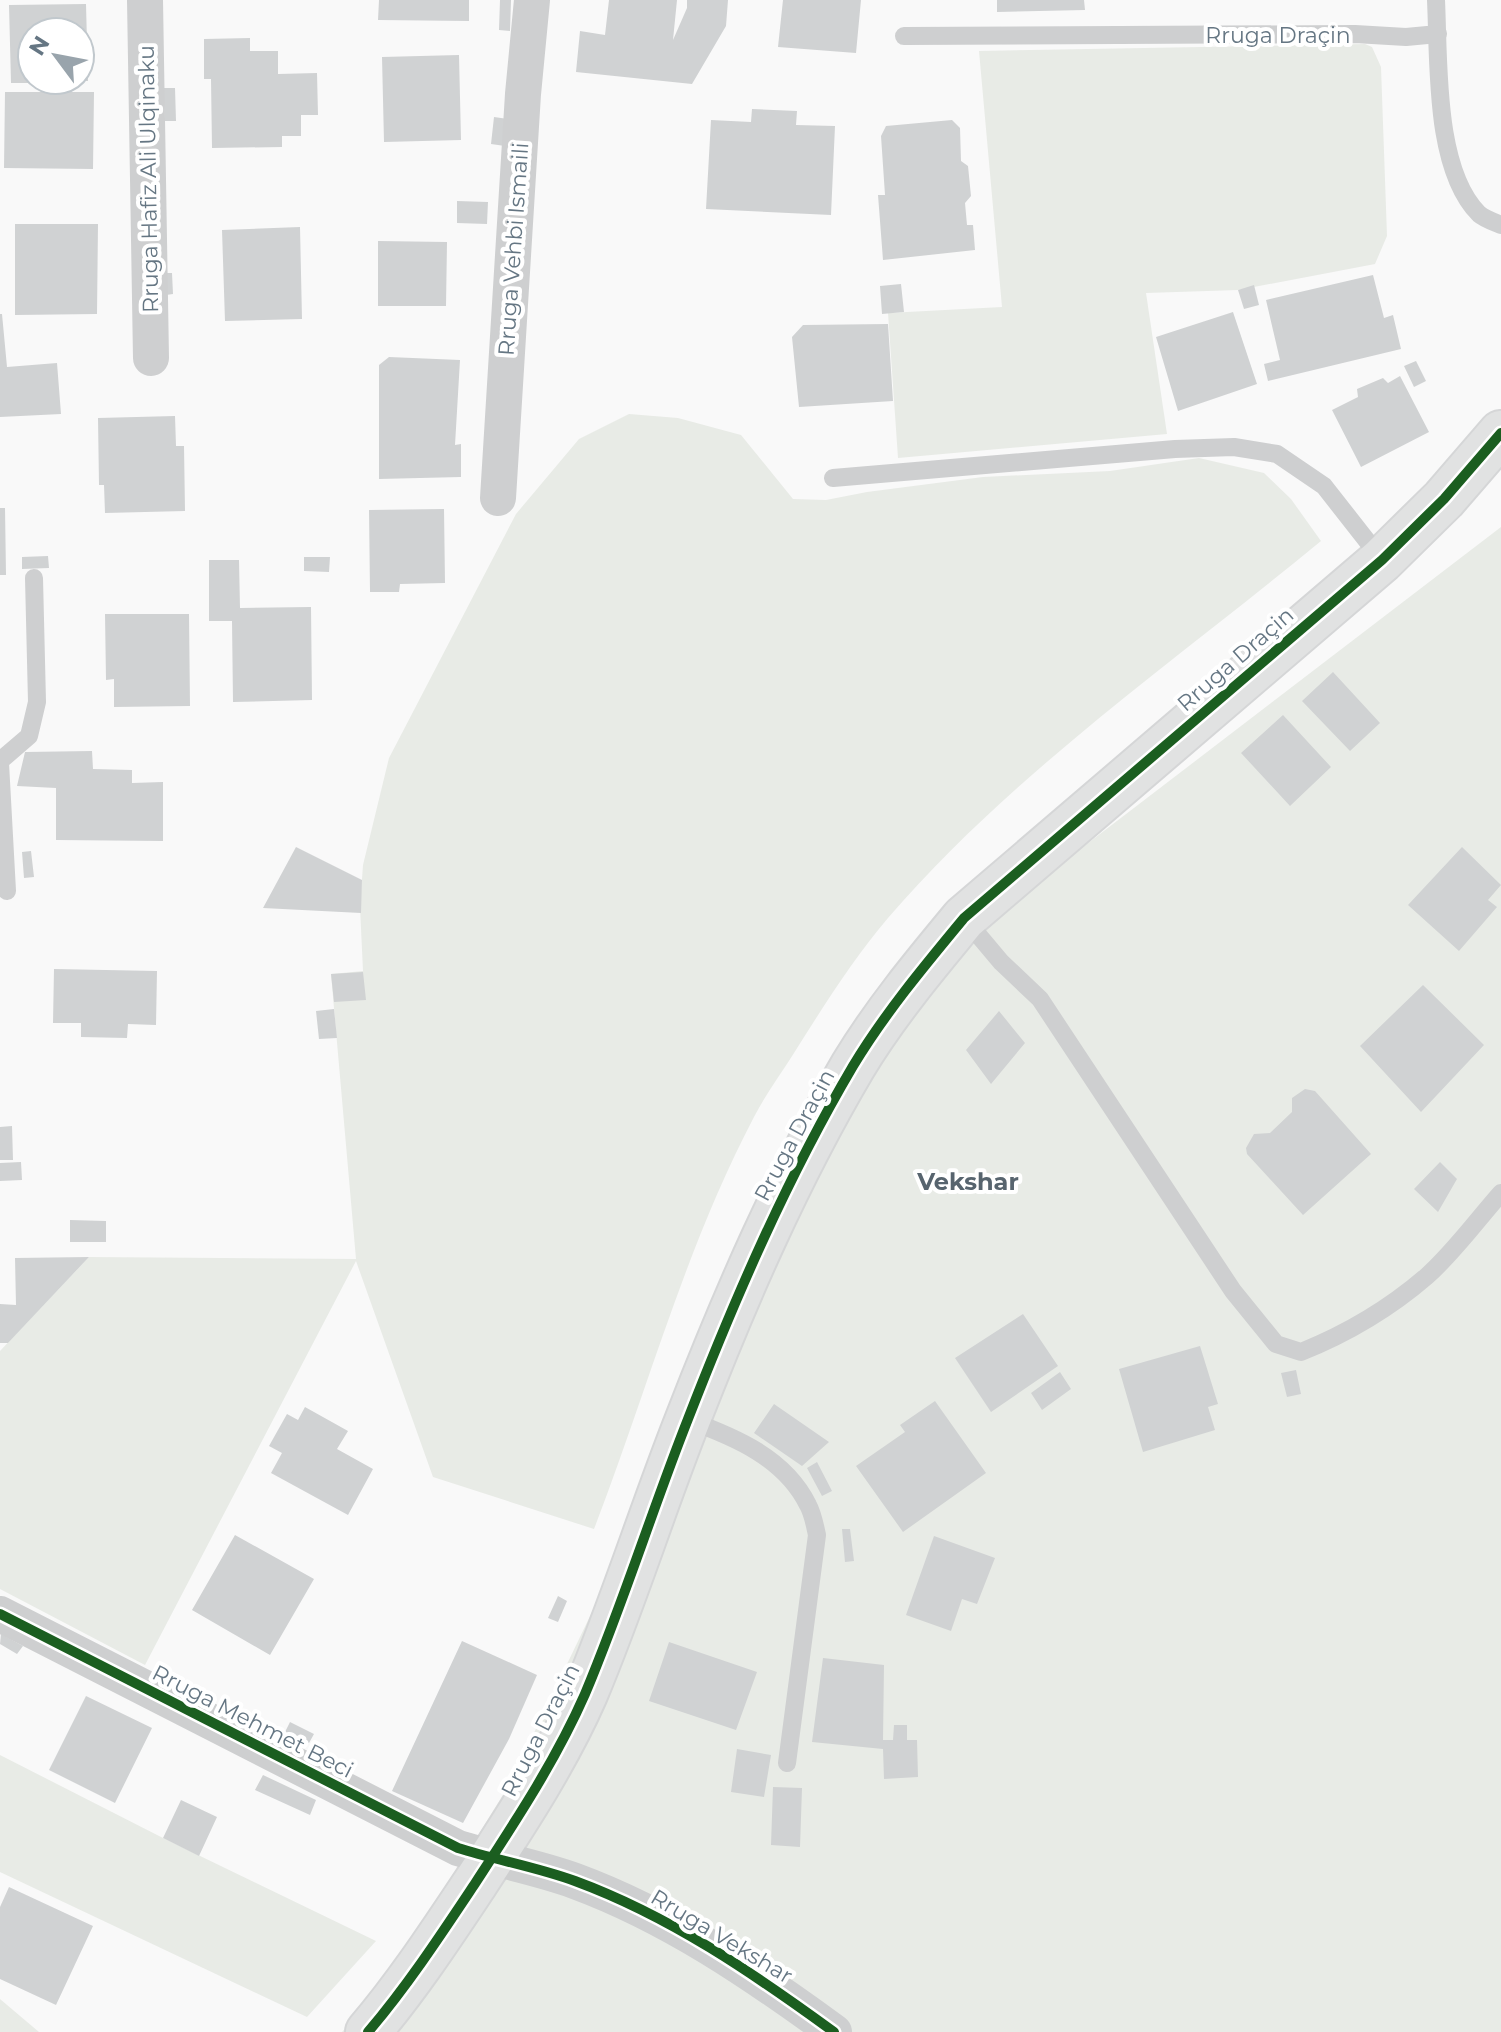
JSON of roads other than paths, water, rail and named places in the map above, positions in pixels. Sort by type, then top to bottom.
[{"type":"main road","name":"Rruga Draçin","points":[[368,2032],[401,1991],[526,1805],[584,1695],[687,1420],[769,1227],[854,1065],[908,986],[964,918],[1382,560],[1444,499],[1501,433]]},
{"type":"street","name":"Rruga Hafiz Ali Ulqinaku","points":[[145,0],[151,358]]},
{"type":"street","name":"Rruga Vehbi Ismaili","points":[[498,498],[523,94],[532,0]]},
{"type":"street","name":"Rruga Mehmet Beci","points":[[0,1614],[416,1828],[458,1848],[491,1859]]},
{"type":"street","name":"Rruga Vekshar","points":[[491,1859],[550,1872],[655,1915],[727,1958],[834,2032]]},
{"type":"lane","points":[[1436,0],[1445,145],[1458,184],[1481,216],[1501,225]]},
{"type":"lane","name":"Rruga Draçin","points":[[904,36],[1355,34],[1406,37],[1438,34]]},
{"type":"lane","points":[[833,478],[1175,449],[1234,447],[1277,454],[1324,486],[1382,560]]},
{"type":"lane","points":[[7,891],[0,762],[29,736],[37,702],[34,578]]},
{"type":"lane","points":[[964,918],[1001,962],[1040,999],[1233,1291],[1276,1344],[1301,1352],[1340,1336],[1379,1311],[1428,1275],[1501,1193]]},
{"type":"lane","points":[[687,1420],[734,1436],[765,1456],[792,1481],[809,1506],[817,1535],[787,1763]]},
{"type":"district","name":"Vekshar","points":[[968,1182]]}]
